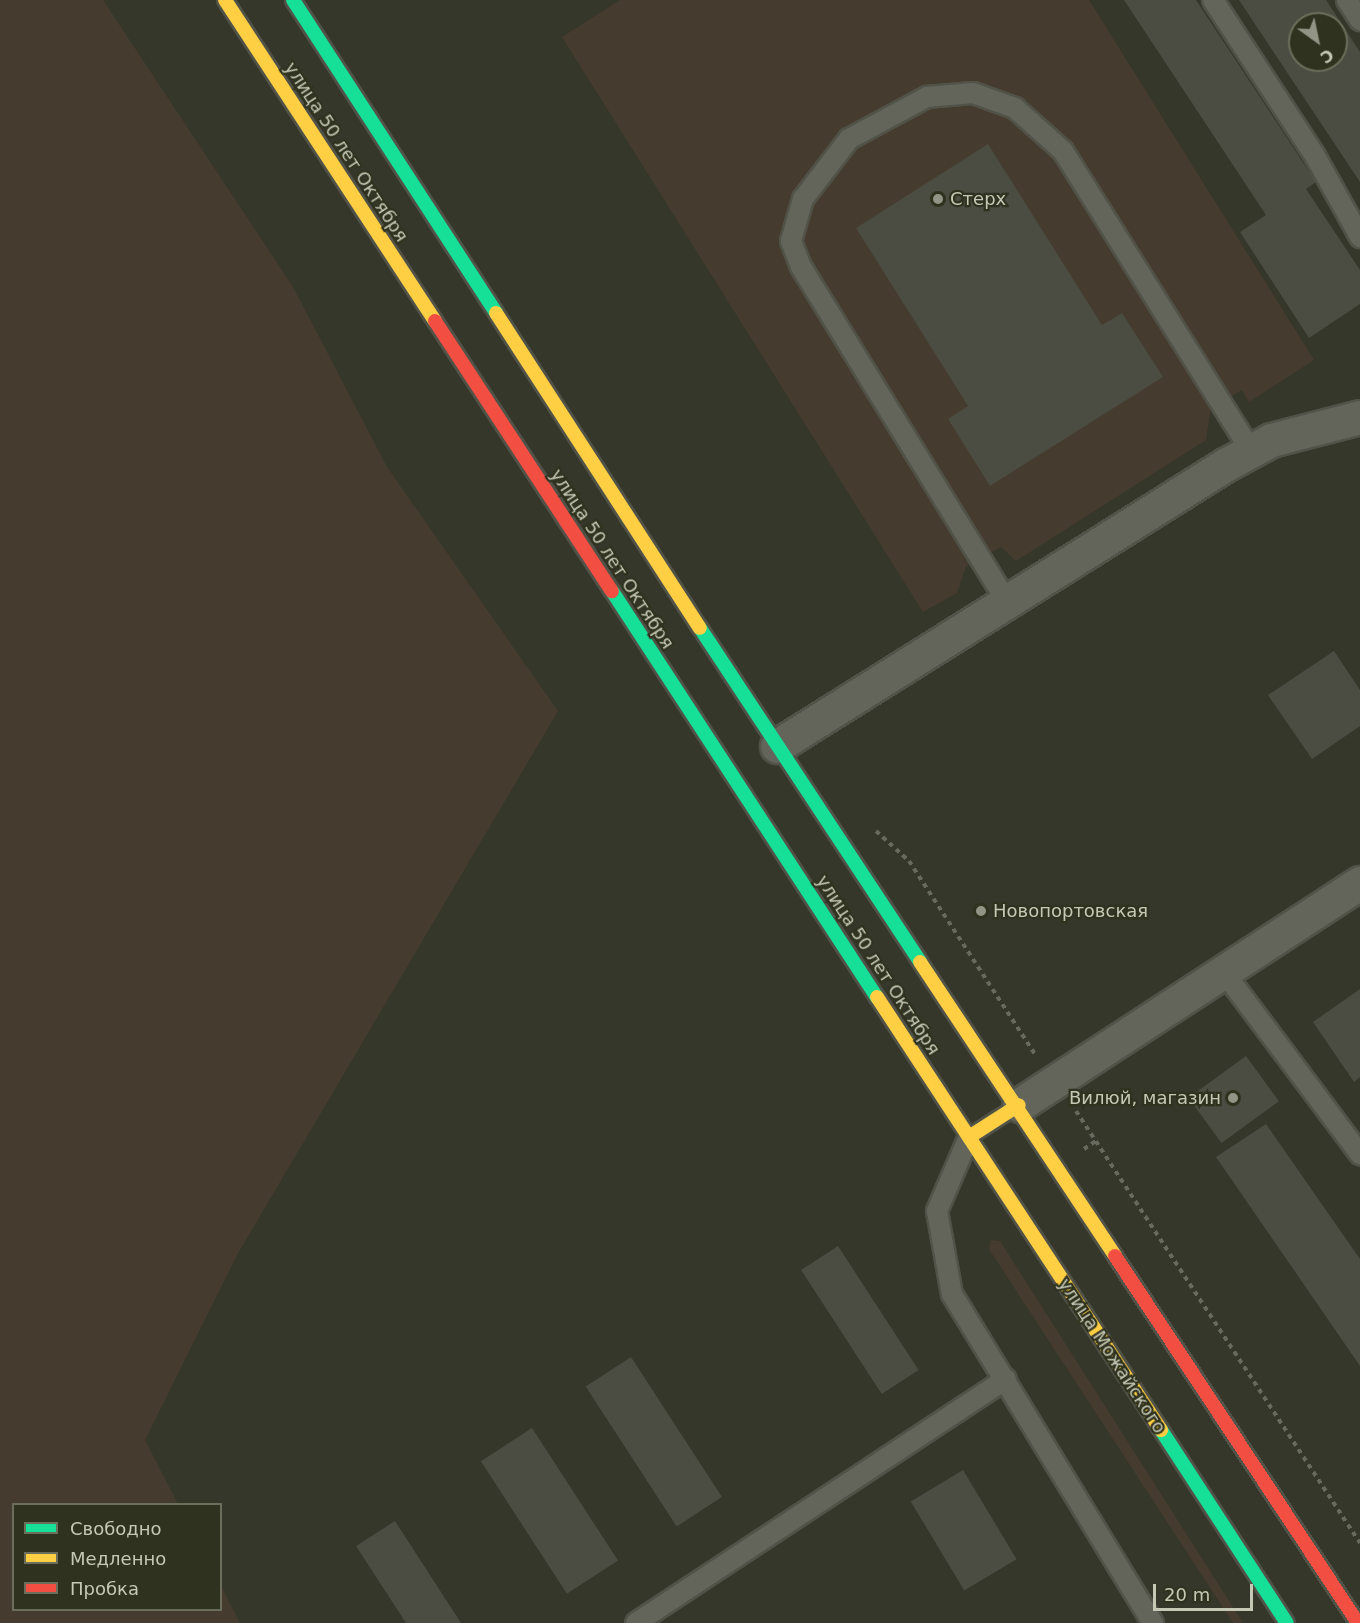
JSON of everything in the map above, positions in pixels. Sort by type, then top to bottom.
[{"type":"main road","name":"улица 50 лет Октября","points":[[225,0],[969,1137]]},
{"type":"main road","name":"улица 50 лет Октября","points":[[293,0],[777,747],[1019,1105]]},
{"type":"main road","points":[[969,1137],[1019,1105],[1358,1623]]},
{"type":"main road","name":"улица Можайского","points":[[969,1137],[1287,1623]]},
{"type":"street","points":[[777,747],[1009,605],[1251,451],[1360,417]]},
{"type":"street","points":[[1019,1105],[1360,883]]},
{"type":"lane","points":[[1213,0],[1315,156],[1360,237]]},
{"type":"lane","points":[[1347,0],[1360,20]]},
{"type":"lane","points":[[1009,605],[801,267],[791,241],[803,200],[849,138],[927,97],[973,93],[1015,108],[1062,151],[1251,451]]},
{"type":"lane","points":[[1223,971],[1354,1132],[1360,1154]]},
{"type":"lane","points":[[969,1137],[937,1211],[952,1294],[1153,1623]]},
{"type":"lane","points":[[636,1623],[1006,1379]]},
{"type":"path","points":[[1076,1111],[1360,1543]]},
{"type":"shaded area","points":[[0,0],[103,0],[293,287],[387,467],[558,711],[237,1255],[145,1440],[177,1503],[12,1503],[12,1611],[222,1611],[222,1588],[240,1623],[0,1623]]},
{"type":"shaded area","name":"Стерх","points":[[620,0],[1089,0],[1314,360],[1249,402],[1242,390],[1211,407],[1206,440],[1016,561],[1001,547],[966,566],[957,593],[923,612],[562,37]]},
{"type":"shaded area","points":[[991,1240],[1000,1241],[1243,1623],[1233,1623],[989,1249]]},
{"type":"building","points":[[1124,0],[1196,0],[1316,182],[1306,189],[1360,270],[1360,304],[1309,338],[1240,232],[1266,215]]},
{"type":"building","points":[[1239,0],[1326,0],[1334,12],[1288,12],[1288,72],[1348,72],[1348,34],[1360,52],[1360,182]]},
{"type":"building","points":[[988,144],[1102,325],[1122,313],[1163,377],[990,486],[948,419],[968,406],[856,228]]},
{"type":"building","points":[[1334,651],[1360,690],[1360,726],[1312,759],[1268,695]]},
{"type":"building","points":[[1360,989],[1360,1077],[1354,1082],[1313,1022]]},
{"type":"building","points":[[1246,1056],[1279,1101],[1221,1143],[1189,1098]]},
{"type":"building","points":[[1266,1124],[1360,1259],[1360,1366],[1216,1157]]},
{"type":"building","points":[[838,1246],[919,1370],[882,1394],[801,1270]]},
{"type":"building","points":[[631,1357],[722,1497],[677,1526],[586,1386]]},
{"type":"building","points":[[532,1428],[618,1561],[567,1594],[481,1461]]},
{"type":"building","points":[[963,1470],[1017,1559],[964,1591],[911,1501]]},
{"type":"building","points":[[395,1521],[461,1623],[406,1623],[356,1546]]},
{"type":"traffic: fast","points":[[293,0],[496,313]]},
{"type":"traffic: fast","points":[[612,591],[877,997]]},
{"type":"traffic: fast","points":[[700,628],[920,962]]},
{"type":"traffic: fast","points":[[1161,1430],[1287,1623]]},
{"type":"traffic: slow","points":[[225,0],[435,321]]},
{"type":"traffic: slow","points":[[496,313],[700,628]]},
{"type":"traffic: slow","points":[[920,962],[1115,1256]]},
{"type":"traffic: slow","points":[[877,997],[1161,1430]]},
{"type":"traffic: slow","points":[[969,1137],[1019,1105]]},
{"type":"traffic: jam","points":[[435,321],[612,591]]},
{"type":"traffic: jam","points":[[1115,1256],[1358,1623]]},
{"type":"place","name":"Стерх","points":[[938,199]]},
{"type":"place","name":"Новопортовская","points":[[981,911]]},
{"type":"place","name":"Вилюй, магазин","points":[[1233,1098]]}]
